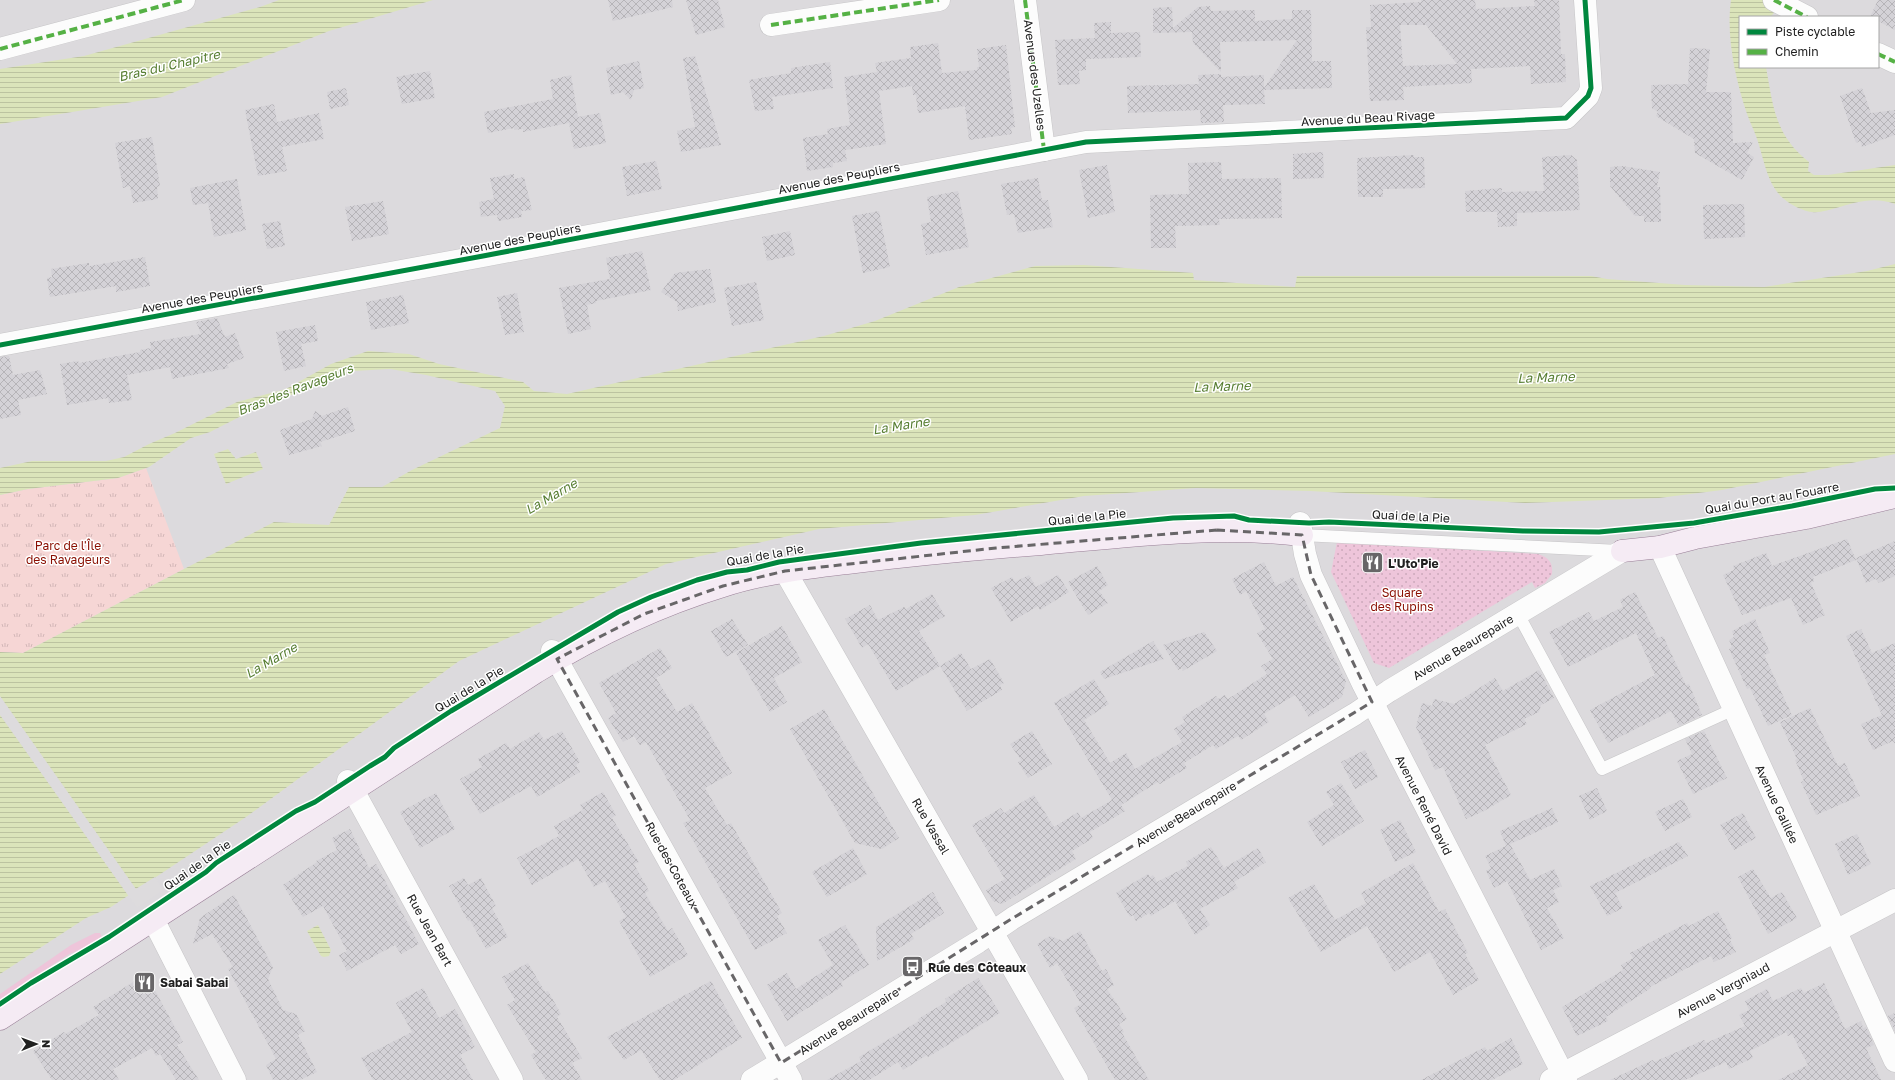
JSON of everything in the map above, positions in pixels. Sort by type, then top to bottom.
[{"type":"street","points":[[0,49],[182,0]]},
{"type":"street","points":[[771,24],[939,0]]},
{"type":"street","name":"Avenue des Uzelles","points":[[1025,0],[1044,150]]},
{"type":"street","name":"Avenue du Beau Rivage","points":[[1044,150],[1086,142],[1566,118],[1588,96],[1591,88],[1586,0]]},
{"type":"street","points":[[1781,3],[1805,16]]},
{"type":"street","points":[[1879,54],[1895,62]]},
{"type":"street","name":"Avenue des Peupliers","points":[[0,345],[475,258],[1044,150]]},
{"type":"street","name":"Quai du Port au Fouarre","points":[[1622,551],[1660,547],[1695,538],[1806,518],[1895,498]]},
{"type":"street","name":"Quai de la Pie","points":[[0,1019],[154,921],[350,785],[555,655],[579,646],[644,614],[723,586],[785,571],[888,558],[1177,531],[1267,531],[1301,529]]},
{"type":"street","name":"Avenue René David","points":[[1301,529],[1305,554],[1311,574],[1372,702],[1560,1078]]},
{"type":"street","name":"Avenue Galilée","points":[[1660,547],[1895,1061]]},
{"type":"street","name":"Avenue Beaurepaire","points":[[752,1080],[786,1071],[1013,918],[1622,551]]},
{"type":"street","name":"Rue Vassal","points":[[785,571],[1077,1080]]},
{"type":"street","name":"Rue des Coteaux","points":[[555,655],[786,1071]]},
{"type":"street","name":"Rue Jean Bart","points":[[350,785],[512,1080]]},
{"type":"street","name":"Avenue Vergniaud","points":[[1560,1078],[1895,900]]},
{"type":"street","points":[[154,921],[235,1080]]},
{"type":"lane","name":"Quai de la Pie","points":[[1301,529],[1327,536],[1622,551]]},
{"type":"lane","points":[[1518,614],[1602,769],[1734,709]]},
{"type":"highlighted area","points":[[1217,530],[1302,535],[1311,575],[1372,702],[1013,918],[781,1063],[557,659],[644,614],[723,586],[785,571],[996,548]]},
{"type":"shaded area","points":[[0,0],[1895,0],[1895,1080],[0,1080]]},
{"type":"green space","name":"Parc de l'Île des Ravageurs","points":[[146,468],[184,569],[23,653],[0,652],[0,495],[28,489],[118,478]]},
{"type":"green space","name":"Square des Rupins","points":[[1337,542],[1538,554],[1550,561],[1552,566],[1552,574],[1545,583],[1535,588],[1532,582],[1389,668],[1374,663],[1331,572]]},
{"type":"green space","points":[[95,933],[100,933],[102,937],[86,948],[69,954],[0,1000],[0,994],[71,945]]},
{"type":"water","name":"Bras du Chapitre","points":[[279,0],[433,0],[329,31],[162,97],[0,124],[0,69],[84,56],[260,7]]},
{"type":"water","points":[[1731,0],[1782,0],[1778,9],[1771,16],[1739,16],[1739,68],[1766,68],[1777,119],[1789,142],[1809,162],[1808,171],[1814,175],[1828,175],[1895,165],[1895,204],[1880,200],[1873,200],[1824,211],[1812,212],[1794,205],[1778,193],[1766,170],[1738,84],[1732,56],[1730,14]]},
{"type":"water","points":[[1895,264],[1895,454],[1722,490],[1659,498],[1525,503],[1310,491],[1196,488],[1084,496],[975,515],[819,529],[666,564],[459,661],[246,817],[111,907],[86,918],[0,974],[0,652],[23,653],[274,522],[329,525],[349,487],[382,487],[412,470],[500,428],[505,406],[495,391],[426,375],[390,369],[353,371],[255,409],[210,432],[191,438],[149,467],[118,478],[28,489],[0,495],[0,468],[32,461],[106,461],[124,457],[237,402],[286,389],[331,364],[368,351],[409,354],[439,364],[523,382],[534,391],[567,394],[824,336],[875,321],[959,287],[1035,266],[1084,265],[1193,273],[1194,280],[1295,287],[1297,276],[1591,276],[1607,279],[1685,285],[1764,287],[1867,271]]},
{"type":"water","points":[[228,449],[236,459],[256,452],[263,469],[226,484],[214,454]]},
{"type":"water","points":[[318,925],[331,950],[329,956],[321,956],[307,931]]},
{"type":"pier","points":[[0,696],[136,889],[155,877],[164,890],[137,908],[0,715]]},
{"type":"building","points":[[608,0],[672,0],[673,7],[613,21]]},
{"type":"building","points":[[686,0],[718,0],[725,27],[696,35]]},
{"type":"building","points":[[1421,0],[1475,0],[1476,9],[1535,6],[1534,0],[1559,0],[1561,54],[1565,54],[1566,82],[1531,84],[1530,66],[1471,69],[1472,83],[1403,87],[1404,100],[1370,101],[1366,27],[1371,27],[1370,5],[1421,2]],"holes":[[[1400,25],[1426,25],[1457,64],[1403,66]]]},
{"type":"building","points":[[1878,0],[1895,0],[1895,30],[1879,22],[1879,16],[1870,16]]},
{"type":"building","points":[[1210,6],[1211,11],[1255,10],[1255,21],[1292,19],[1292,10],[1311,10],[1312,61],[1331,61],[1332,88],[1264,90],[1265,104],[1223,105],[1224,122],[1201,123],[1200,110],[1128,113],[1127,86],[1199,84],[1198,75],[1221,74],[1221,77],[1264,75],[1264,88],[1297,40],[1220,42],[1221,72],[1193,43],[1192,32],[1153,33],[1153,8],[1172,7],[1173,28],[1198,7]]},
{"type":"building","points":[[1111,22],[1111,33],[1140,32],[1141,57],[1086,59],[1086,70],[1079,71],[1080,84],[1058,85],[1055,40],[1095,38],[1094,23]]},
{"type":"building","points":[[938,43],[942,73],[977,70],[977,67],[979,67],[977,49],[1006,45],[1015,127],[1011,128],[1012,134],[969,140],[965,106],[918,113],[916,95],[913,95],[912,86],[879,91],[886,144],[845,150],[847,161],[833,163],[833,167],[807,171],[803,138],[828,134],[827,129],[850,125],[844,77],[877,72],[875,63],[911,58],[910,47]]},
{"type":"building","points":[[1690,48],[1710,49],[1706,92],[1731,92],[1733,143],[1753,142],[1747,153],[1754,157],[1742,180],[1695,153],[1694,139],[1656,116],[1658,112],[1652,108],[1651,85],[1688,84]]},
{"type":"building","points":[[695,56],[721,145],[681,152],[677,131],[695,127],[683,58]]},
{"type":"building","points":[[639,61],[644,88],[634,90],[631,100],[623,92],[611,95],[606,68]]},
{"type":"building","points":[[830,62],[833,88],[772,97],[774,109],[755,111],[749,80],[791,73],[791,68]]},
{"type":"building","points":[[430,71],[435,98],[402,104],[396,77]]},
{"type":"building","points":[[571,75],[578,117],[600,113],[606,143],[574,149],[569,123],[523,132],[523,129],[514,130],[514,128],[488,133],[484,112],[553,99],[550,80]]},
{"type":"building","points":[[346,88],[349,105],[330,109],[327,92]]},
{"type":"building","points":[[1862,88],[1871,113],[1895,110],[1895,135],[1862,147],[1860,141],[1856,143],[1840,96]]},
{"type":"building","points":[[274,104],[277,122],[319,113],[324,139],[282,147],[287,171],[258,176],[245,110]]},
{"type":"building","points":[[152,137],[160,186],[157,187],[158,199],[133,203],[130,186],[123,188],[115,143]]},
{"type":"building","points":[[1323,152],[1324,178],[1293,179],[1293,154]]},
{"type":"building","points":[[1414,155],[1414,157],[1424,157],[1425,188],[1383,189],[1383,197],[1358,197],[1357,158]]},
{"type":"building","points":[[1571,155],[1577,160],[1580,210],[1517,213],[1517,226],[1498,227],[1497,212],[1466,212],[1465,191],[1502,188],[1502,192],[1544,191],[1542,157]]},
{"type":"building","points":[[656,161],[662,189],[627,196],[622,167]]},
{"type":"building","points":[[1221,162],[1222,179],[1281,178],[1282,218],[1219,219],[1220,225],[1175,226],[1176,248],[1151,248],[1150,195],[1189,194],[1188,163]]},
{"type":"building","points":[[1107,165],[1115,212],[1088,218],[1079,170]]},
{"type":"building","points":[[1622,166],[1660,172],[1657,187],[1660,187],[1661,222],[1644,222],[1644,216],[1635,216],[1610,186],[1610,167]]},
{"type":"building","points":[[514,174],[514,179],[524,177],[532,210],[521,211],[522,217],[498,221],[497,215],[481,217],[479,202],[494,199],[490,178]]},
{"type":"building","points":[[1038,178],[1042,200],[1048,200],[1053,227],[1018,233],[1014,214],[1007,215],[1001,184]]},
{"type":"building","points":[[237,179],[246,230],[214,237],[208,203],[193,205],[190,188]]},
{"type":"building","points":[[958,191],[969,247],[926,255],[921,224],[931,222],[927,197]]},
{"type":"building","points":[[383,201],[389,234],[352,241],[345,207]]},
{"type":"building","points":[[1744,204],[1745,237],[1704,239],[1703,205]]},
{"type":"building","points":[[879,211],[890,267],[863,273],[852,216]]},
{"type":"building","points":[[280,221],[285,246],[267,249],[262,224]]},
{"type":"building","points":[[790,231],[795,255],[767,261],[762,237]]},
{"type":"building","points":[[642,251],[651,290],[596,301],[596,303],[587,305],[591,329],[568,334],[559,288],[610,279],[606,258]]},
{"type":"building","points":[[145,257],[150,286],[116,292],[116,286],[50,297],[47,278],[52,277],[51,269],[89,263],[89,266]]},
{"type":"building","points":[[710,269],[716,302],[678,311],[677,302],[661,292],[675,273]]},
{"type":"building","points":[[756,282],[764,320],[732,326],[724,288]]},
{"type":"building","points":[[517,293],[524,332],[505,335],[497,297]]},
{"type":"building","points":[[403,295],[409,323],[371,330],[366,302]]},
{"type":"building","points":[[217,318],[225,337],[235,333],[244,358],[227,364],[229,368],[172,379],[170,367],[127,375],[132,400],[109,403],[108,398],[67,405],[60,364],[78,361],[79,363],[140,352],[140,350],[151,348],[150,342],[201,334],[196,322]]},
{"type":"building","points":[[315,325],[318,341],[301,344],[306,366],[284,371],[276,332]]},
{"type":"building","points":[[9,356],[13,375],[40,370],[47,394],[18,400],[21,415],[0,419],[0,357]]},
{"type":"building","points":[[348,407],[355,431],[320,442],[322,446],[289,455],[280,430],[312,419],[315,411],[322,416]]},
{"type":"building","points":[[1847,539],[1856,560],[1813,577],[1814,581],[1811,583],[1825,615],[1803,625],[1791,598],[1742,615],[1723,575],[1734,570],[1733,566],[1766,553],[1772,566]]},
{"type":"building","points":[[1895,541],[1895,576],[1879,583],[1876,579],[1866,583],[1856,558]]},
{"type":"building","points":[[1264,562],[1276,586],[1293,577],[1346,681],[1342,697],[1309,717],[1295,695],[1264,714],[1269,722],[1241,740],[1238,736],[1216,749],[1213,745],[1184,763],[1187,768],[1160,784],[1158,782],[1121,805],[1125,811],[1090,832],[1093,838],[1072,851],[1076,859],[1002,904],[993,901],[986,890],[1005,879],[972,825],[1001,808],[1004,813],[1034,795],[1054,827],[1078,812],[1081,818],[1112,800],[1054,703],[1094,679],[1109,704],[1084,720],[1110,763],[1126,753],[1135,769],[1182,742],[1174,729],[1185,722],[1182,717],[1216,696],[1218,699],[1225,695],[1228,699],[1267,674],[1261,666],[1273,659],[1257,633],[1265,629],[1246,591],[1240,595],[1232,579]]},
{"type":"building","points":[[1097,566],[1108,585],[1099,591],[1108,603],[1088,615],[1068,582]]},
{"type":"building","points":[[1029,575],[1036,587],[1058,575],[1069,592],[1040,610],[1038,606],[1011,622],[991,588],[1012,577],[1015,582]]},
{"type":"building","points":[[1635,592],[1658,638],[1663,636],[1686,685],[1689,684],[1702,715],[1679,726],[1671,711],[1608,743],[1590,710],[1655,675],[1636,633],[1568,667],[1549,632],[1589,612],[1594,621],[1623,607],[1620,600]]},
{"type":"building","points":[[932,594],[945,616],[919,631],[940,666],[896,691],[868,644],[862,648],[845,619],[870,605],[878,620],[904,607],[906,609]]},
{"type":"building","points":[[732,619],[748,645],[726,657],[711,631]]},
{"type":"building","points":[[1755,619],[1770,653],[1764,655],[1792,715],[1768,726],[1750,688],[1747,689],[1729,649],[1732,647],[1729,640],[1734,637],[1732,631]]},
{"type":"building","points":[[782,626],[802,662],[774,678],[787,702],[770,712],[736,653]]},
{"type":"building","points":[[1861,629],[1872,653],[1895,643],[1895,744],[1893,741],[1873,750],[1861,724],[1882,715],[1846,636]]},
{"type":"building","points":[[1204,632],[1217,651],[1183,671],[1182,668],[1178,670],[1163,645]]},
{"type":"building","points":[[1153,641],[1164,659],[1104,679],[1100,672]]},
{"type":"building","points":[[660,648],[672,668],[656,678],[677,712],[692,703],[732,773],[705,788],[727,825],[731,823],[782,913],[777,916],[787,933],[755,950],[683,823],[690,820],[646,742],[640,745],[634,736],[623,742],[608,718],[616,713],[599,683]]},
{"type":"building","points":[[961,653],[971,669],[990,659],[1004,683],[1000,685],[1002,690],[967,711],[940,666]]},
{"type":"building","points":[[1539,670],[1554,698],[1541,705],[1539,712],[1524,719],[1527,724],[1485,745],[1511,795],[1484,811],[1466,819],[1443,767],[1435,770],[1416,727],[1422,703],[1432,706],[1434,699],[1454,704],[1495,678],[1503,691]]},
{"type":"building","points":[[1810,708],[1838,766],[1845,763],[1860,796],[1816,815],[1801,782],[1804,781],[1795,760],[1797,759],[1780,722]]},
{"type":"building","points":[[824,709],[899,838],[882,849],[855,843],[790,729]]},
{"type":"building","points":[[562,731],[580,762],[576,765],[580,772],[537,797],[531,786],[480,814],[460,779],[482,767],[478,759],[506,743],[510,749],[539,732],[544,740]]},
{"type":"building","points":[[1032,731],[1052,764],[1028,778],[1018,762],[1021,760],[1010,744]]},
{"type":"building","points":[[1704,731],[1727,778],[1693,794],[1677,761],[1692,754],[1685,739]]},
{"type":"building","points":[[1365,750],[1378,777],[1355,789],[1341,762]]},
{"type":"building","points":[[1341,783],[1364,821],[1322,846],[1307,822],[1334,805],[1326,792]]},
{"type":"building","points":[[1597,788],[1607,811],[1590,820],[1579,796]]},
{"type":"building","points":[[603,792],[616,815],[612,818],[639,862],[634,864],[649,891],[645,893],[668,931],[672,928],[688,955],[650,977],[619,921],[626,917],[605,881],[594,887],[578,859],[532,885],[517,858],[559,836],[554,826],[583,810],[580,805]]},
{"type":"building","points":[[436,793],[455,829],[420,848],[400,812]]},
{"type":"building","points":[[1683,799],[1692,817],[1665,831],[1655,812]]},
{"type":"building","points":[[1552,808],[1558,822],[1506,846],[1500,831]]},
{"type":"building","points":[[1743,813],[1756,838],[1734,850],[1720,825]]},
{"type":"building","points":[[1400,820],[1416,852],[1395,862],[1380,830]]},
{"type":"building","points":[[350,829],[369,868],[376,864],[419,944],[401,954],[395,945],[347,971],[339,955],[347,951],[323,906],[303,917],[283,885],[317,862],[316,861],[337,850],[332,838]]},
{"type":"building","points":[[1857,834],[1871,864],[1848,875],[1835,844]]},
{"type":"building","points":[[1679,842],[1688,856],[1615,893],[1623,908],[1607,916],[1590,886]]},
{"type":"building","points":[[1510,844],[1530,880],[1554,869],[1562,886],[1553,890],[1559,902],[1547,908],[1564,938],[1541,950],[1507,881],[1494,888],[1486,871],[1491,868],[1485,856]]},
{"type":"building","points":[[1211,847],[1224,868],[1258,848],[1266,862],[1234,882],[1238,888],[1200,909],[1210,925],[1195,935],[1175,901],[1151,916],[1149,913],[1136,921],[1133,915],[1130,917],[1116,893],[1148,874],[1150,877],[1153,875],[1157,882],[1188,866],[1186,862]]},
{"type":"building","points":[[853,848],[867,874],[827,897],[812,872]]},
{"type":"building","points":[[1413,863],[1439,912],[1445,909],[1468,953],[1465,954],[1479,980],[1453,995],[1430,952],[1394,972],[1367,926],[1321,952],[1288,898],[1314,884],[1335,920],[1366,903],[1361,893]]},
{"type":"building","points":[[1753,869],[1771,898],[1782,892],[1797,918],[1768,934],[1738,877]]},
{"type":"building","points":[[464,878],[468,885],[481,878],[496,906],[492,908],[508,937],[486,949],[470,920],[468,921],[449,886]]},
{"type":"building","points":[[933,892],[944,913],[911,934],[914,939],[877,961],[876,927]]},
{"type":"building","points":[[234,895],[273,967],[268,979],[283,1010],[296,1014],[305,1031],[298,1035],[317,1072],[300,1080],[273,1080],[266,1065],[276,1059],[228,969],[233,967],[212,934],[193,944],[200,918]]},
{"type":"building","points":[[1718,911],[1732,938],[1730,940],[1736,952],[1714,962],[1711,956],[1650,987],[1651,988],[1606,1017],[1608,1021],[1577,1036],[1562,1007],[1623,970],[1621,965],[1633,958],[1630,953],[1687,923],[1689,926]]},
{"type":"building","points":[[845,925],[869,965],[841,982],[843,986],[787,1021],[767,985],[787,973],[796,989],[833,965],[818,940]]},
{"type":"building","points":[[1080,931],[1102,971],[1106,969],[1114,985],[1107,989],[1127,1019],[1119,1024],[1124,1032],[1122,1033],[1149,1080],[1115,1080],[1074,1008],[1081,1004],[1057,963],[1050,968],[1037,944],[1050,936],[1063,941]]},
{"type":"building","points":[[528,963],[545,992],[548,991],[561,1014],[557,1017],[582,1058],[572,1063],[582,1080],[546,1080],[531,1055],[536,1052],[507,1005],[515,1000],[502,977]]},
{"type":"building","points":[[146,974],[183,1042],[177,1045],[199,1080],[176,1080],[160,1054],[156,1056],[152,1048],[113,1069],[119,1080],[52,1080],[33,1051],[64,1032],[65,1034],[99,1015],[93,1007]]},
{"type":"building","points":[[978,978],[1000,1013],[928,1057],[927,1055],[903,1070],[898,1062],[869,1080],[827,1080],[861,1061],[859,1057],[919,1021],[918,1019],[946,1002],[945,999]]},
{"type":"building","points":[[711,981],[742,1038],[674,1080],[660,1080],[641,1050],[624,1060],[607,1037]]},
{"type":"building","points":[[1824,983],[1845,1029],[1861,1021],[1863,1028],[1866,1027],[1874,1045],[1866,1048],[1881,1080],[1778,1080],[1808,1065],[1792,1034],[1788,1036],[1786,1032],[1750,1051],[1753,1058],[1729,1069],[1726,1062],[1685,1080],[1610,1080],[1653,1060],[1654,1062],[1704,1040],[1706,1043],[1745,1026],[1739,1015],[1749,1010],[1745,1001],[1767,989],[1773,1001],[1801,988],[1804,993]]},
{"type":"building","points":[[423,988],[439,1018],[455,1009],[475,1047],[460,1055],[473,1080],[373,1080],[361,1058],[412,1032],[396,1003]]},
{"type":"building","points":[[1895,1013],[1895,1031],[1888,1016]]},
{"type":"building","points":[[1511,1038],[1523,1064],[1492,1080],[1421,1080],[1485,1047],[1487,1051]]},
{"type":"marked path","points":[[0,49],[184,0]]},
{"type":"marked path","points":[[771,25],[939,0]]},
{"type":"marked path","points":[[1025,0],[1044,150]]},
{"type":"marked path","points":[[1774,0],[1805,16]]},
{"type":"marked path","points":[[1879,54],[1895,62]]},
{"type":"cycle path","points":[[0,345],[483,256],[1086,142],[1566,118],[1588,96],[1591,88],[1585,0]]},
{"type":"cycle path","points":[[0,1004],[31,983],[109,937],[206,872],[216,863],[296,811],[315,802],[385,757],[394,748],[451,711],[618,612],[651,597],[697,580],[727,572],[747,570],[779,562],[921,543],[1173,518],[1234,516],[1249,520],[1309,523],[1329,522],[1523,531],[1599,532],[1694,523],[1792,506],[1875,489],[1895,488]]},
{"type":"place","name":"L'Uto'Pie","points":[[1372,563]]},
{"type":"place","name":"Rue des Côteaux","points":[[912,967]]},
{"type":"place","name":"Sabai Sabai","points":[[145,982]]},
{"type":"water label","name":"La Marne","points":[[1546,377]]},
{"type":"water label","name":"La Marne","points":[[1222,386]]},
{"type":"water label","name":"Bras des Ravageurs","points":[[295,389]]},
{"type":"water label","name":"La Marne","points":[[901,425]]},
{"type":"water label","name":"La Marne","points":[[551,496]]},
{"type":"water label","name":"La Marne","points":[[271,660]]}]
